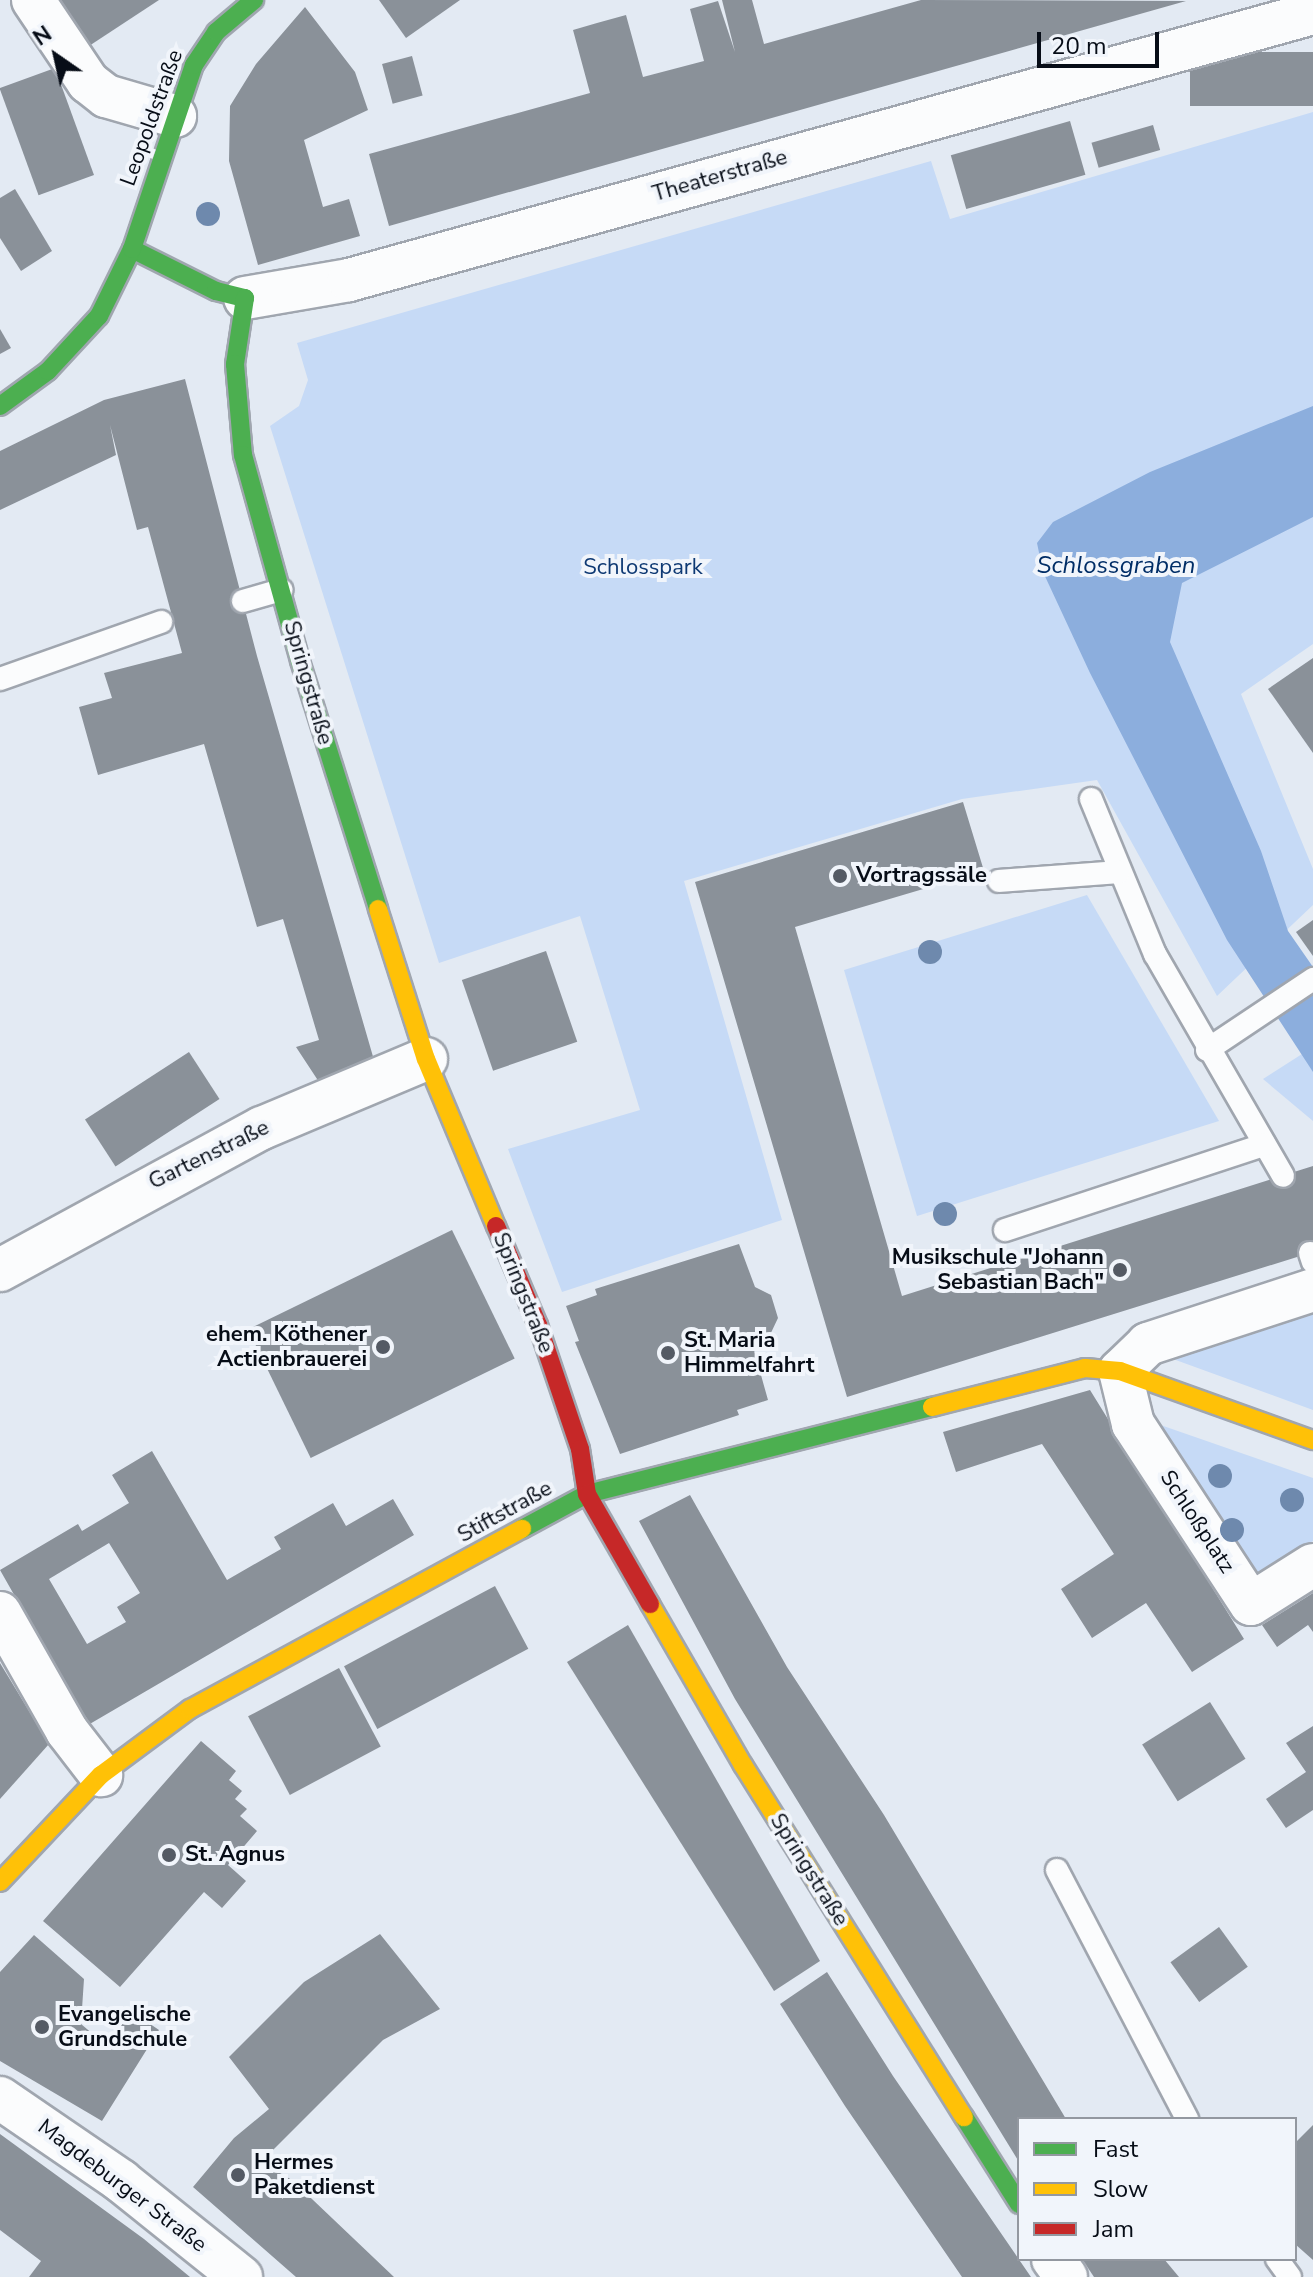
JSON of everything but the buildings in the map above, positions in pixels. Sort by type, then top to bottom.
[{"type":"main road","name":"Leopoldstraße","points":[[0,406],[76,344],[123,271],[175,116],[203,49],[254,0]]},
{"type":"main road","name":"Theaterstraße","points":[[132,249],[216,291],[245,298]]},
{"type":"main road","name":"Springstraße","points":[[245,298],[235,364],[236,411],[281,590],[426,1059],[538,1325],[580,1449],[587,1494],[743,1765],[1017,2201]]},
{"type":"main road","name":"Stiftstraße","points":[[0,1882],[101,1775],[190,1709],[587,1494],[1069,1371],[1120,1371]]},
{"type":"main road","points":[[1120,1371],[1313,1440]]},
{"type":"street","points":[[33,0],[88,82],[106,96],[175,116]]},
{"type":"street","name":"Theaterstraße","points":[[245,298],[349,280],[1313,13]]},
{"type":"street","name":"Gartenstraße","points":[[0,1270],[247,1135],[426,1059]]},
{"type":"street","points":[[1120,1371],[1148,1344],[1312,1268]]},
{"type":"street","name":"Schloßplatz","points":[[1120,1371],[1133,1424],[1251,1604],[1313,1565]]},
{"type":"street","points":[[0,1613],[67,1731],[101,1775]]},
{"type":"street","name":"Magdeburger Straße","points":[[0,2098],[121,2181],[241,2277]]},
{"type":"lane","points":[[243,601],[281,590]]},
{"type":"lane","points":[[0,679],[161,622]]},
{"type":"lane","points":[[1091,799],[1119,872],[1207,1050],[1283,1176]]},
{"type":"lane","points":[[999,881],[1119,872]]},
{"type":"lane","points":[[1207,1050],[1313,979]]},
{"type":"lane","points":[[1005,1230],[1264,1145]]},
{"type":"lane","points":[[1057,1870],[1186,2117]]},
{"type":"green space","name":"Schlosspark","points":[[1313,112],[1313,644],[1241,694],[1313,869],[1313,905],[1217,996],[1097,780],[962,799],[684,881],[782,1220],[562,1292],[508,1149],[640,1110],[580,916],[439,963],[270,426],[299,406],[308,380],[297,343],[931,161],[950,219]]},
{"type":"green space","points":[[1087,895],[1219,1121],[917,1216],[844,970]]},
{"type":"green space","points":[[1313,1047],[1313,1121],[1263,1079]]},
{"type":"green space","points":[[1313,1307],[1313,1410],[1173,1359]]},
{"type":"green space","points":[[1149,1421],[1313,1478],[1313,1541],[1254,1579]]},
{"type":"water","name":"Schlossgraben","points":[[1313,406],[1313,517],[1182,583],[1170,642],[1261,851],[1288,931],[1313,967],[1313,1072],[1227,940],[1090,673],[1043,572],[1037,543],[1053,522],[1150,472]]},
{"type":"traffic: fast","points":[[0,406],[48,371],[99,316],[132,249],[194,65],[216,32],[254,0]]},
{"type":"traffic: fast","points":[[132,249],[216,291],[245,298],[235,364],[243,455],[300,661],[378,909]]},
{"type":"traffic: fast","points":[[522,1529],[587,1494],[932,1407]]},
{"type":"traffic: fast","points":[[964,2117],[1017,2201]]},
{"type":"traffic: slow","points":[[378,909],[426,1059],[496,1226]]},
{"type":"traffic: slow","points":[[932,1407],[1085,1368],[1120,1371],[1313,1440]]},
{"type":"traffic: slow","points":[[0,1882],[101,1775],[190,1709],[522,1529]]},
{"type":"traffic: slow","points":[[650,1604],[743,1765],[964,2117]]},
{"type":"traffic: jam","points":[[496,1226],[538,1325],[580,1449],[587,1494],[650,1604]]},
{"type":"place","name":"Vortragssäle","points":[[840,876]]},
{"type":"place","name":"Musikschule \"Johann Sebastian Bach\"","points":[[1120,1270]]},
{"type":"place","name":"ehem. Köthener Actienbrauerei","points":[[383,1347]]},
{"type":"place","name":"St. Maria Himmelfahrt","points":[[668,1353]]},
{"type":"place","name":"St. Agnus","points":[[169,1855]]},
{"type":"place","name":"Evangelische Grundschule","points":[[42,2027]]},
{"type":"place","name":"Hermes Paketdienst","points":[[238,2175]]}]
